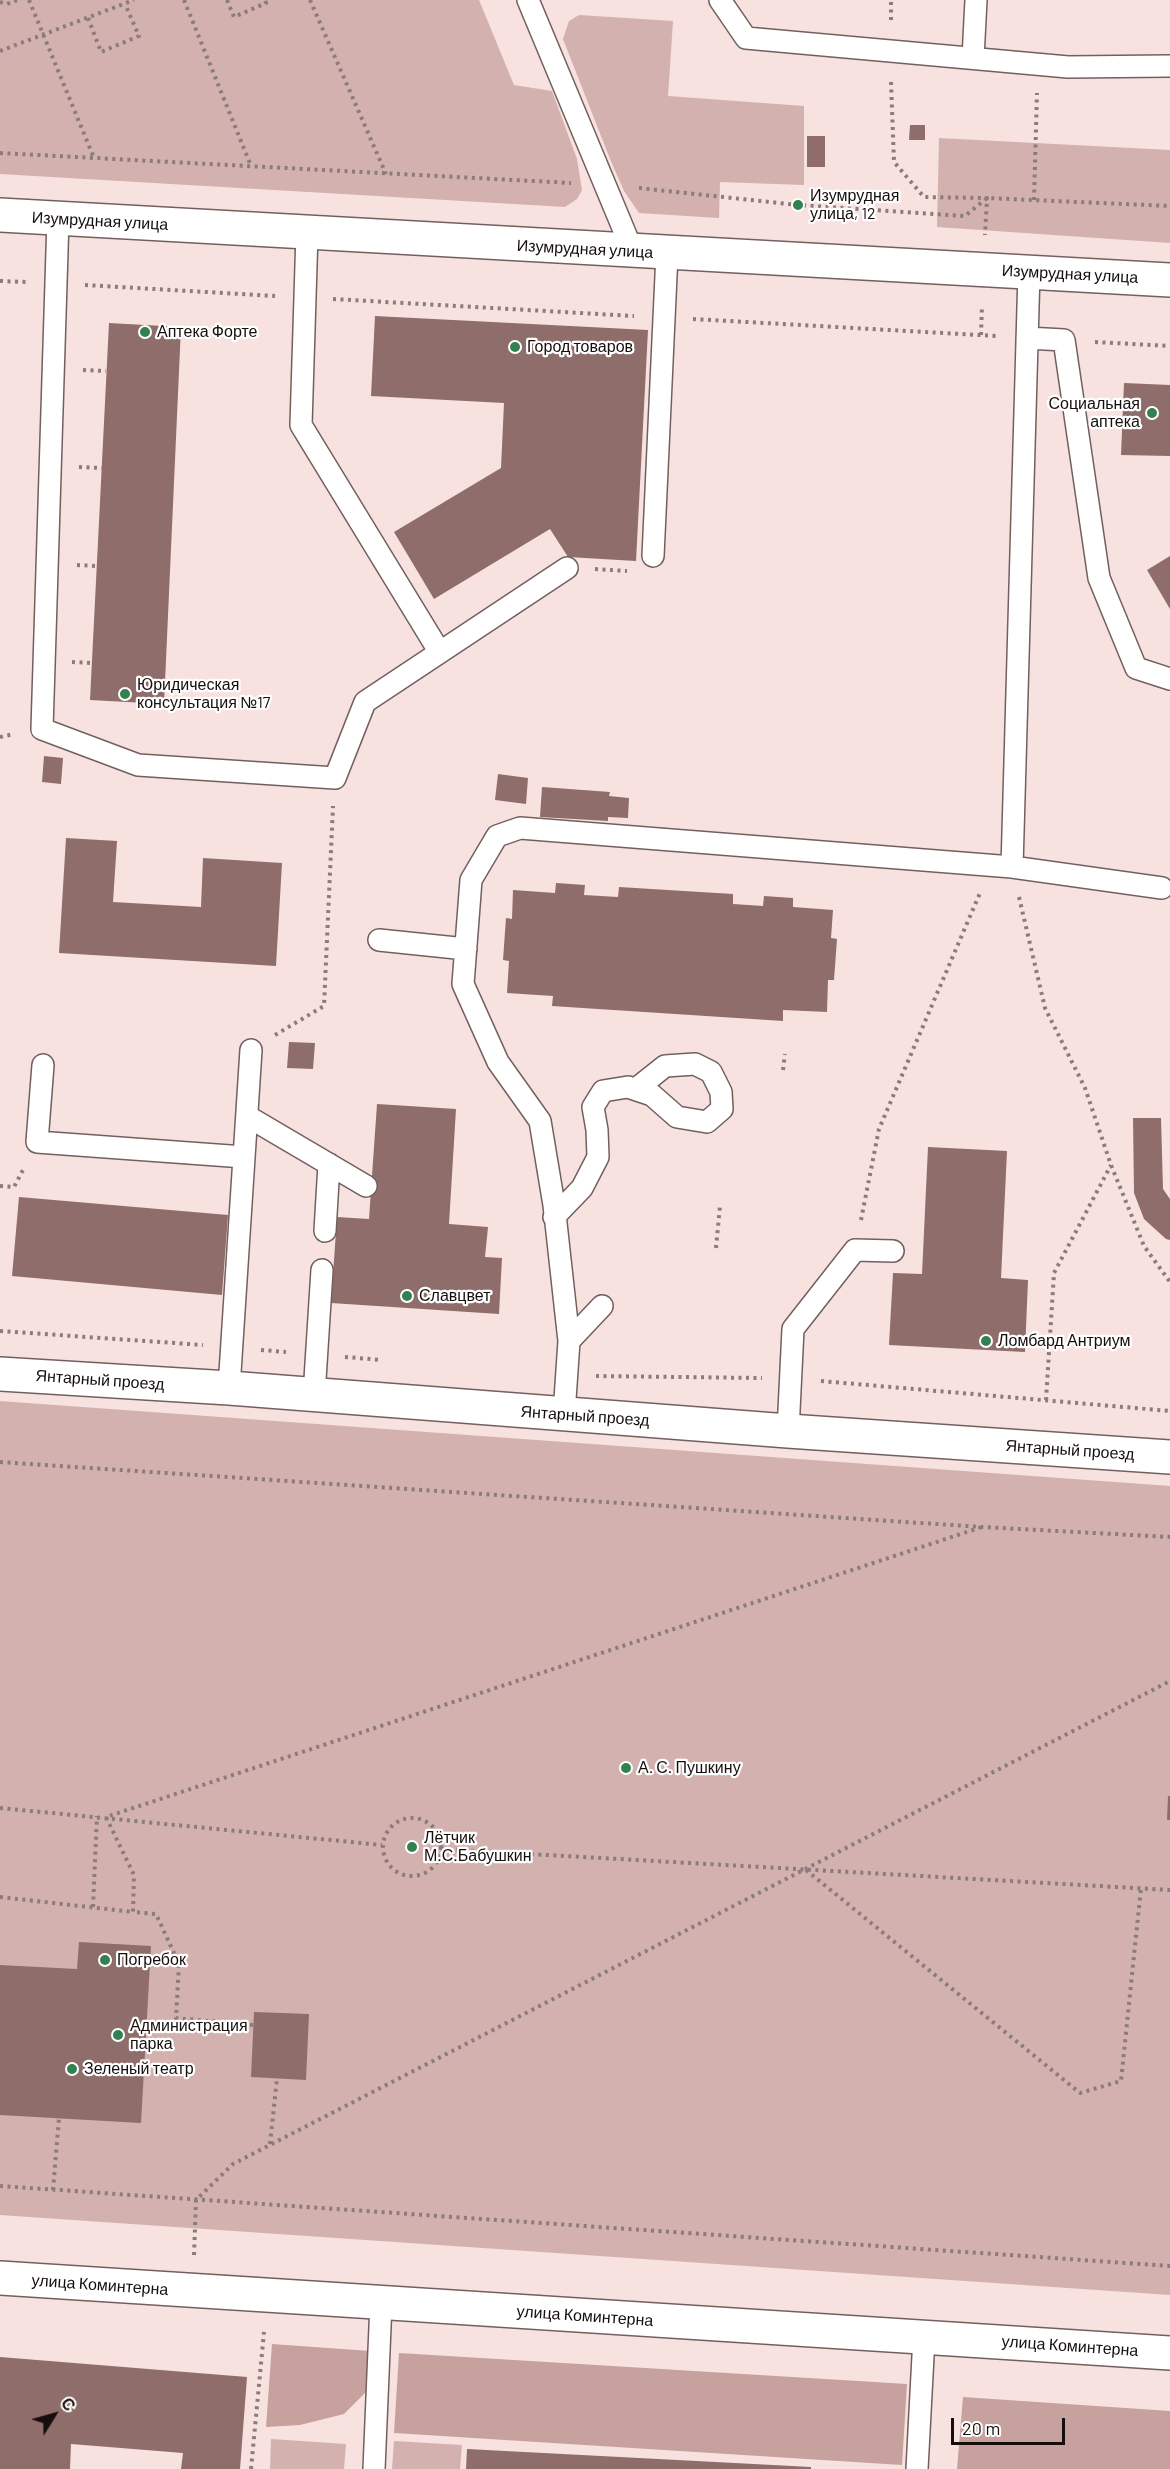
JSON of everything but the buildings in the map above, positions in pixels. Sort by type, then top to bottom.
[{"type":"street","name":"Изумрудная улица","points":[[0,215],[668,254],[1170,280]]},
{"type":"street","name":"Янтарный проезд","points":[[0,1374],[229,1388],[788,1431],[1170,1457]]},
{"type":"street","name":"улица Коминтерна","points":[[0,2278],[1170,2353]]},
{"type":"lane","points":[[528,0],[633,252]]},
{"type":"lane","points":[[720,0],[746,38],[1068,67],[1170,66]]},
{"type":"lane","points":[[973,58],[976,0]]},
{"type":"lane","points":[[58,219],[42,729],[138,765],[335,778],[365,702],[567,568]]},
{"type":"lane","points":[[307,233],[301,425],[439,651]]},
{"type":"lane","points":[[653,556],[668,254]]},
{"type":"lane","points":[[1002,866],[1028,338],[1029,272]]},
{"type":"lane","points":[[1028,338],[1064,340],[1099,578],[1136,668],[1170,679]]},
{"type":"lane","points":[[564,1414],[569,1341],[540,1121],[498,1062],[463,984],[471,880],[497,836],[520,828],[1002,866],[1162,888]]},
{"type":"lane","points":[[379,940],[466,949]]},
{"type":"lane","points":[[229,1388],[251,1050]]},
{"type":"lane","points":[[43,1065],[37,1142],[244,1157]]},
{"type":"lane","points":[[554,1217],[582,1188],[598,1158],[593,1107],[603,1091],[628,1087],[636,1089]]},
{"type":"lane","points":[[247,1116],[366,1185]]},
{"type":"lane","points":[[325,1231],[330,1164]]},
{"type":"lane","points":[[788,1431],[793,1329],[855,1250],[893,1251]]},
{"type":"lane","points":[[314,1395],[322,1270]]},
{"type":"lane","points":[[569,1341],[602,1306]]},
{"type":"lane","points":[[374,2469],[381,2303]]},
{"type":"lane","points":[[917,2469],[924,2337]]},
{"type":"path","points":[[0,2],[8,4],[17,0]]},
{"type":"path","points":[[29,0],[94,158]]},
{"type":"path","points":[[0,51],[134,0]]},
{"type":"path","points":[[184,0],[251,166]]},
{"type":"path","points":[[227,0],[234,17],[266,3],[265,0]]},
{"type":"path","points":[[310,0],[386,174]]},
{"type":"path","points":[[891,0],[894,162],[924,197],[987,198]]},
{"type":"path","points":[[88,18],[101,52],[139,36],[125,4]]},
{"type":"path","points":[[1034,200],[1038,64]]},
{"type":"path","points":[[0,281],[1028,338]]},
{"type":"path","points":[[1064,340],[1170,346]]},
{"type":"path","points":[[567,568],[650,572],[653,556]]},
{"type":"path","points":[[251,1050],[324,1006],[335,778]]},
{"type":"path","points":[[1002,866],[1045,1008],[1084,1088],[1111,1165],[1144,1246],[1170,1282]]},
{"type":"path","points":[[855,1250],[879,1129],[1002,866]]},
{"type":"path","points":[[783,1070],[785,1054]]},
{"type":"path","points":[[1046,1400],[1054,1273],[1111,1165]]},
{"type":"path","points":[[716,1248],[720,1206]]},
{"type":"path","points":[[0,1462],[982,1527],[1170,1537]]},
{"type":"path","points":[[106,1817],[982,1527]]},
{"type":"path","points":[[193,2291],[196,2200],[233,2164],[1170,1681]]},
{"type":"path","points":[[0,1808],[382,1845]]},
{"type":"path","points":[[93,1907],[97,1816]]},
{"type":"path","points":[[106,1817],[134,1875],[133,1912]]},
{"type":"path","points":[[413,1818],[424,1821],[434,1828],[439,1837],[441,1849],[438,1860],[431,1869],[421,1875],[410,1876],[399,1873],[390,1866],[384,1856],[382,1845],[385,1834],[392,1824],[402,1819],[413,1818]]},
{"type":"path","points":[[441,1849],[1170,1890]]},
{"type":"path","points":[[805,1870],[1080,2093],[1121,2081],[1141,1888]]},
{"type":"path","points":[[0,1897],[156,1914],[179,1964],[176,2018],[253,2025]]},
{"type":"path","points":[[270,2145],[277,2078]]},
{"type":"path","points":[[53,2190],[59,2118]]},
{"type":"path","points":[[0,2186],[1170,2265]]},
{"type":"path","points":[[251,2469],[264,2332]]},
{"type":"shaded area","points":[[0,0],[479,0],[514,85],[552,91],[577,159],[582,190],[577,199],[565,207],[0,174]]},
{"type":"shaded area","points":[[579,15],[673,21],[668,96],[804,106],[804,185],[720,182],[719,218],[639,213],[624,191],[610,159],[563,39],[569,21]]},
{"type":"shaded area","points":[[939,138],[1170,150],[1170,243],[937,227]]},
{"type":"shaded area","points":[[0,1401],[1170,1486],[1170,2295],[0,2215]]},
{"type":"shaded area","points":[[272,2344],[370,2351],[369,2389],[344,2414],[300,2425],[266,2427]]},
{"type":"shaded area","points":[[399,2353],[907,2384],[902,2465],[394,2433]]},
{"type":"shaded area","points":[[963,2397],[1170,2411],[1170,2469],[957,2469]]},
{"type":"shaded area","points":[[271,2439],[346,2444],[344,2469],[270,2469]]},
{"type":"shaded area","points":[[394,2441],[462,2445],[460,2469],[392,2469]]},
{"type":"place","name":"Изумрудная улица, 12","points":[[798,205]]},
{"type":"place","name":"Аптека Форте","points":[[145,332]]},
{"type":"place","name":"Город товаров","points":[[515,347]]},
{"type":"place","name":"Социальная аптека","points":[[1152,413]]},
{"type":"place","name":"Юридическая консультация №17","points":[[125,694]]},
{"type":"place","name":"Славцвет","points":[[407,1296]]},
{"type":"place","name":"Ломбард Антриум","points":[[986,1341]]},
{"type":"place","name":"А. С. Пушкину","points":[[626,1768]]},
{"type":"place","name":"Лётчик М.С.Бабушкин","points":[[412,1847]]},
{"type":"place","name":"Погребок","points":[[105,1960]]},
{"type":"place","name":"Администрация парка","points":[[118,2035]]},
{"type":"place","name":"Зеленый театр","points":[[72,2069]]}]
